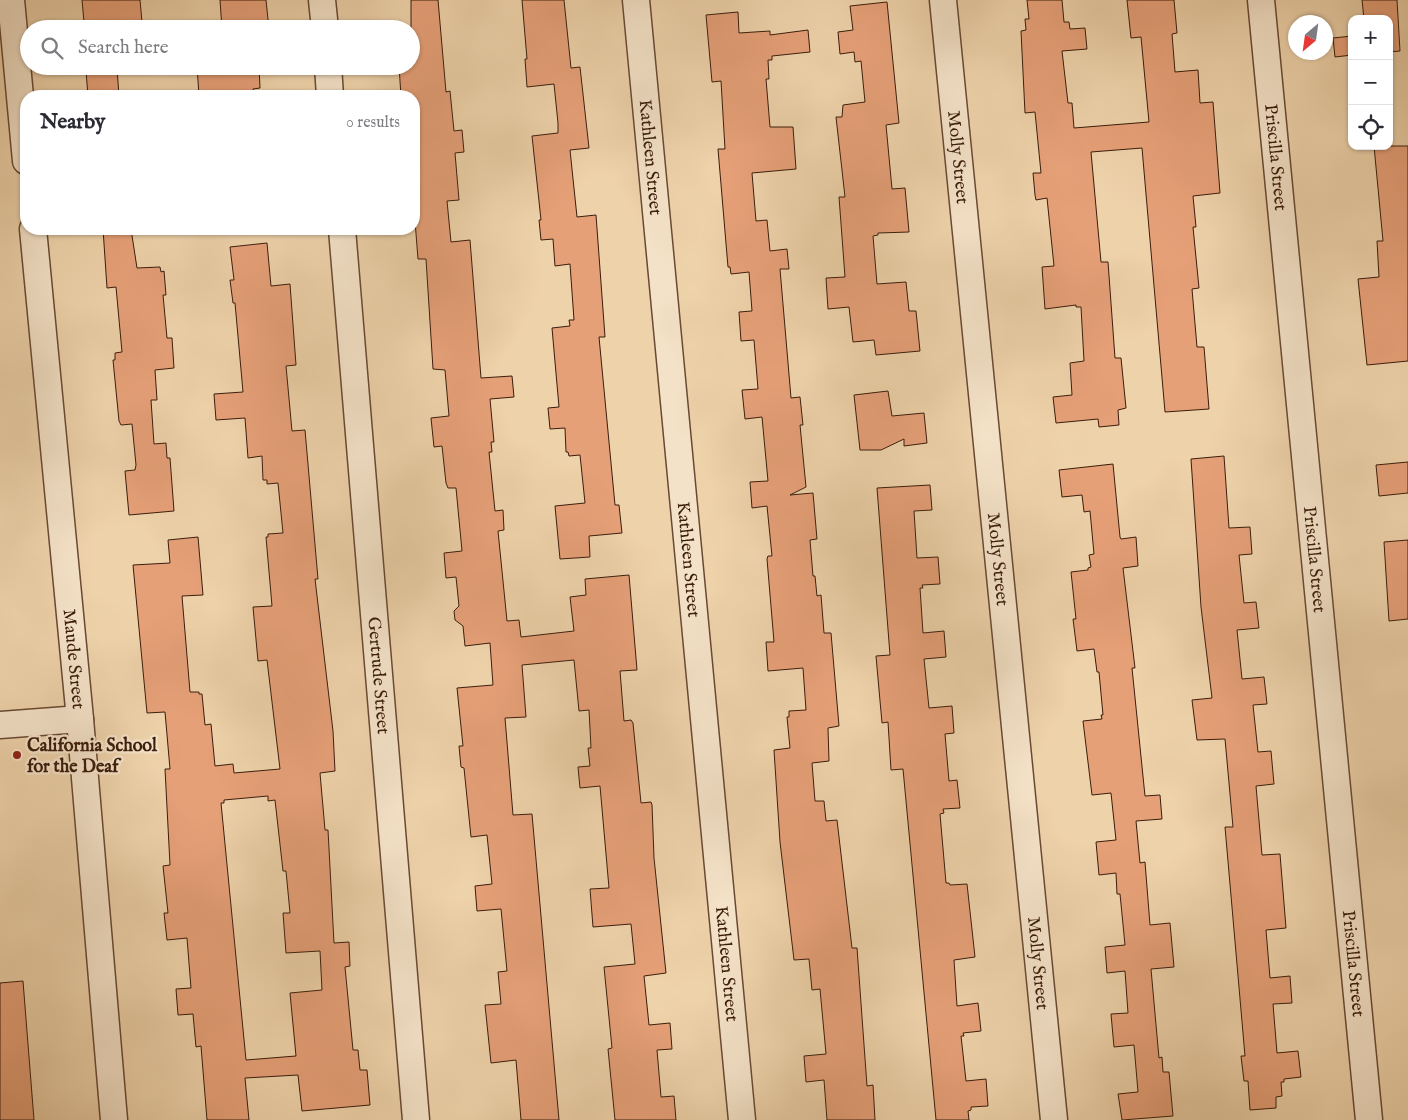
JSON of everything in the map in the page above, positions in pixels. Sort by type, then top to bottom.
[{"type":"street","points":[[11,0],[7,30],[20,120]]},
{"type":"street","points":[[322,0],[324,20]]},
{"type":"street","name":"Kathleen Street","points":[[636,0],[742,1120]]},
{"type":"street","name":"Molly Street","points":[[943,0],[1054,1120]]},
{"type":"street","name":"Priscilla Street","points":[[1261,0],[1369,1120]]},
{"type":"street","points":[[329,75],[330,90]]},
{"type":"street","name":"Maude Street","points":[[34,235],[80,718],[114,1120]]},
{"type":"street","name":"Gertrude Street","points":[[342,235],[416,1120]]},
{"type":"street","points":[[0,725],[80,718]]},
{"type":"building","points":[[82,0],[140,0],[142,20],[84,20]]},
{"type":"building","points":[[220,0],[266,0],[268,20],[221,20]]},
{"type":"building","points":[[411,0],[438,0],[446,92],[450,91],[454,131],[462,130],[464,152],[455,153],[459,200],[447,201],[451,242],[470,240],[481,378],[512,376],[514,397],[490,399],[494,442],[491,442],[492,452],[489,452],[495,511],[503,510],[504,530],[498,531],[507,621],[519,620],[521,637],[574,631],[570,597],[586,595],[585,579],[629,575],[637,670],[620,671],[624,721],[631,720],[633,723],[641,803],[651,802],[652,805],[654,858],[666,973],[644,976],[649,1025],[670,1023],[672,1049],[657,1050],[661,1097],[674,1096],[676,1120],[615,1120],[608,1049],[612,1048],[604,967],[635,964],[631,924],[593,927],[590,889],[609,888],[600,786],[580,788],[578,767],[590,766],[588,748],[591,748],[589,710],[579,711],[574,660],[522,665],[526,717],[505,718],[513,815],[532,814],[559,1120],[521,1120],[516,1060],[491,1063],[485,1005],[501,1004],[498,972],[507,971],[501,909],[477,911],[475,886],[492,884],[487,835],[471,837],[464,768],[461,767],[459,746],[463,746],[457,688],[493,685],[490,643],[465,646],[463,626],[455,620],[454,611],[459,606],[456,577],[446,578],[444,553],[462,551],[456,488],[448,488],[446,483],[442,446],[434,447],[431,418],[449,416],[445,370],[433,369],[426,259],[418,259],[416,235],[420,235],[420,90],[401,90],[400,75],[420,75],[420,20],[411,20]]},
{"type":"building","points":[[522,0],[564,0],[571,68],[580,67],[589,148],[570,150],[577,217],[596,215],[605,337],[599,337],[615,505],[619,505],[622,533],[589,536],[590,557],[560,559],[555,506],[585,503],[580,455],[569,456],[568,452],[566,452],[565,428],[550,429],[548,408],[559,407],[552,328],[570,326],[569,320],[574,320],[570,264],[555,266],[553,239],[541,240],[539,220],[541,220],[532,136],[558,133],[558,123],[554,84],[527,87],[525,59],[527,59]]},
{"type":"building","points":[[1027,0],[1062,0],[1064,22],[1069,22],[1070,29],[1085,28],[1087,49],[1062,51],[1068,103],[1072,103],[1074,128],[1149,122],[1141,37],[1131,38],[1127,0],[1174,0],[1177,33],[1172,34],[1175,72],[1198,70],[1200,103],[1213,102],[1220,193],[1193,196],[1196,227],[1193,227],[1199,288],[1192,289],[1197,347],[1204,347],[1209,409],[1165,412],[1142,148],[1091,152],[1101,262],[1108,262],[1115,358],[1121,358],[1126,408],[1118,410],[1119,425],[1099,427],[1098,419],[1056,423],[1053,397],[1072,395],[1070,363],[1084,361],[1081,307],[1076,307],[1076,305],[1045,309],[1042,267],[1054,266],[1047,198],[1036,200],[1035,195],[1033,173],[1041,173],[1035,112],[1025,113],[1021,31],[1026,30],[1025,19],[1029,19]]},
{"type":"building","points":[[1362,0],[1397,0],[1400,51],[1393,52],[1393,15],[1364,15]]},
{"type":"building","points":[[887,2],[899,123],[886,125],[892,189],[905,188],[909,232],[878,233],[878,235],[873,236],[877,284],[906,282],[909,311],[916,311],[920,351],[876,355],[874,340],[853,342],[849,307],[828,309],[826,278],[845,277],[839,197],[845,197],[836,117],[842,117],[843,105],[865,102],[861,61],[855,62],[854,52],[840,54],[838,32],[853,30],[850,6]]},
{"type":"building","points":[[738,12],[739,33],[770,31],[770,35],[808,30],[810,52],[772,56],[772,60],[768,60],[769,79],[766,79],[770,127],[793,127],[796,169],[752,173],[756,221],[767,220],[770,251],[787,249],[789,269],[780,269],[791,398],[800,397],[803,425],[800,425],[806,487],[790,495],[813,493],[817,539],[810,540],[813,576],[815,576],[817,596],[821,595],[824,633],[831,633],[839,726],[828,728],[829,761],[812,763],[815,801],[824,801],[826,821],[837,820],[852,948],[857,948],[867,1086],[873,1085],[875,1120],[827,1120],[824,1080],[806,1082],[804,1056],[826,1054],[820,989],[812,990],[809,959],[794,960],[780,842],[774,750],[790,748],[787,717],[789,717],[789,711],[806,710],[803,668],[768,671],[766,642],[774,642],[767,559],[768,556],[772,556],[767,506],[752,508],[750,482],[768,481],[762,417],[745,419],[742,390],[758,389],[754,340],[741,341],[739,312],[752,311],[749,272],[731,274],[730,267],[728,267],[718,149],[725,149],[721,81],[712,82],[706,15]]},
{"type":"building","points":[[1348,36],[1348,55],[1335,57],[1333,38]]},
{"type":"building","points":[[86,75],[118,75],[119,90],[88,90]]},
{"type":"building","points":[[198,75],[259,75],[260,88],[253,90],[199,90]]},
{"type":"building","points":[[1393,146],[1408,146],[1408,361],[1367,365],[1358,279],[1379,277],[1377,241],[1383,241],[1374,150],[1393,150]]},
{"type":"building","points":[[103,235],[132,235],[137,268],[160,267],[161,272],[164,271],[166,295],[163,295],[167,338],[172,338],[174,368],[155,370],[157,400],[151,400],[154,444],[166,443],[167,458],[170,458],[174,511],[129,515],[125,471],[135,470],[136,465],[132,424],[121,425],[119,421],[113,360],[115,360],[115,353],[122,352],[116,287],[107,288]]},
{"type":"building","points":[[267,243],[271,286],[290,284],[296,365],[286,366],[292,431],[305,430],[318,579],[315,579],[333,731],[335,771],[320,773],[325,830],[328,830],[334,943],[349,942],[350,966],[345,967],[353,1050],[358,1050],[360,1070],[367,1070],[370,1105],[302,1111],[298,1075],[245,1078],[249,1120],[207,1120],[201,1046],[196,1047],[193,1014],[178,1015],[176,989],[191,988],[187,938],[167,940],[164,913],[168,913],[163,866],[170,865],[165,769],[170,769],[165,712],[147,713],[133,565],[170,563],[168,540],[198,537],[203,595],[182,596],[190,692],[202,694],[205,725],[211,724],[215,766],[233,764],[234,773],[280,769],[267,660],[258,661],[253,607],[272,606],[266,537],[268,537],[268,534],[283,533],[278,483],[267,484],[267,480],[263,480],[262,456],[248,458],[245,418],[216,420],[214,394],[243,392],[235,303],[233,303],[230,280],[234,280],[230,247]],"holes":[[[268,796],[268,801],[275,800],[283,871],[286,871],[290,913],[283,913],[286,953],[320,951],[322,990],[290,993],[296,1056],[246,1060],[221,803],[224,803],[224,800]]]},
{"type":"building","points":[[888,391],[892,416],[924,413],[927,443],[904,446],[904,439],[881,450],[860,450],[854,395]]},
{"type":"building","points":[[1224,456],[1229,528],[1250,527],[1252,554],[1239,555],[1244,603],[1256,602],[1259,628],[1237,630],[1242,679],[1264,677],[1267,704],[1253,705],[1258,752],[1271,751],[1274,784],[1256,786],[1262,855],[1280,854],[1286,928],[1266,930],[1270,978],[1290,976],[1292,1003],[1273,1004],[1277,1053],[1298,1051],[1301,1077],[1284,1079],[1284,1082],[1281,1082],[1282,1096],[1276,1097],[1276,1108],[1250,1110],[1248,1081],[1244,1081],[1241,1056],[1245,1056],[1225,827],[1233,827],[1225,739],[1197,740],[1192,700],[1212,698],[1201,607],[1191,459]]},
{"type":"building","points":[[1408,462],[1408,493],[1379,496],[1376,465]]},
{"type":"building","points":[[1113,464],[1120,537],[1121,539],[1136,537],[1138,566],[1123,568],[1135,668],[1132,668],[1145,796],[1160,795],[1162,819],[1136,821],[1140,863],[1145,862],[1150,925],[1170,923],[1174,967],[1151,969],[1159,1058],[1162,1057],[1163,1072],[1169,1072],[1173,1116],[1122,1120],[1118,1094],[1138,1092],[1134,1045],[1114,1047],[1111,1014],[1128,1013],[1125,971],[1107,973],[1105,947],[1125,945],[1120,894],[1117,894],[1116,873],[1099,875],[1096,842],[1116,840],[1111,793],[1092,795],[1083,721],[1102,719],[1099,672],[1097,672],[1094,649],[1077,651],[1073,619],[1076,619],[1071,572],[1088,570],[1091,567],[1089,555],[1094,554],[1090,511],[1084,512],[1082,495],[1062,497],[1059,470]]},
{"type":"building","points":[[930,485],[932,510],[914,511],[917,558],[938,557],[940,584],[922,585],[923,588],[920,588],[923,633],[944,631],[946,657],[924,659],[929,708],[952,706],[954,733],[945,734],[949,781],[957,780],[960,808],[943,809],[944,813],[940,814],[946,883],[950,885],[967,884],[975,957],[954,960],[957,1006],[978,1003],[981,1031],[963,1033],[964,1036],[961,1036],[966,1081],[986,1079],[988,1106],[971,1107],[971,1110],[968,1111],[969,1120],[936,1120],[903,769],[891,770],[888,722],[882,723],[876,656],[890,655],[877,488]]},
{"type":"building","points":[[1408,540],[1408,619],[1389,621],[1384,542]]},
{"type":"building","points":[[23,981],[34,1120],[0,1120],[0,983]]},
{"type":"place","name":"California School for the Deaf","points":[[17,755]]}]
